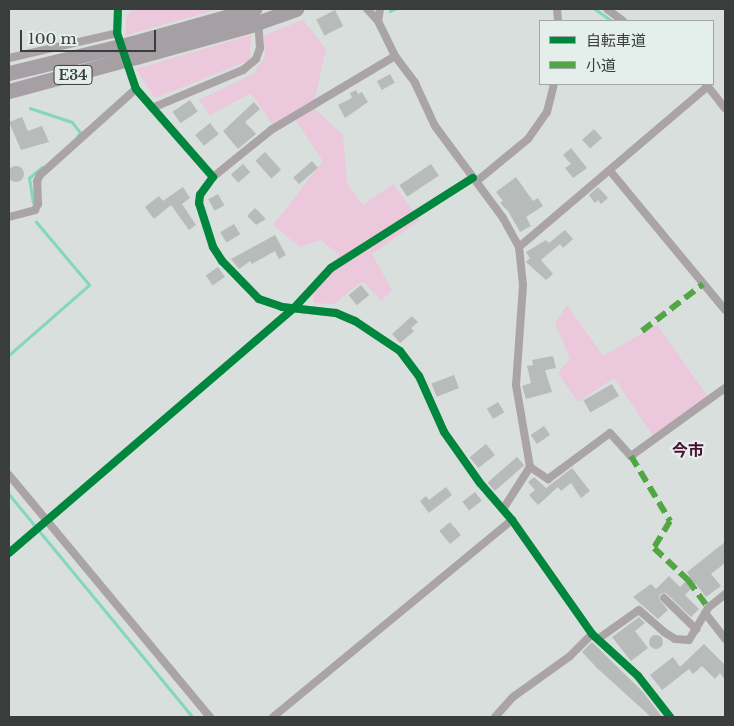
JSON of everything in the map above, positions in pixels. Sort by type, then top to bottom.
[{"type":"highway","name":"E34","points":[[9,91],[252,13],[296,9]]},
{"type":"highway","name":"E34","points":[[9,73],[135,50]]},
{"type":"street","points":[[118,9],[117,33],[136,89],[213,177]]},
{"type":"street","points":[[367,9],[378,21],[395,56],[415,83],[435,126],[475,179],[519,247],[523,285],[516,385],[530,467],[503,509]]},
{"type":"street","points":[[378,21],[380,9]]},
{"type":"street","points":[[607,9],[623,20]]},
{"type":"street","points":[[152,108],[243,70],[256,59],[261,35],[252,13]]},
{"type":"street","points":[[9,58],[117,33]]},
{"type":"street","points":[[395,56],[271,130],[213,177],[200,195],[199,203],[213,247],[254,296],[270,304],[336,313],[355,321],[400,350],[419,376],[444,432],[512,520],[595,637],[638,676],[670,717]]},
{"type":"street","points":[[9,553],[295,307],[320,279],[351,254],[392,232],[435,199],[475,179],[528,139],[547,112],[554,85]]},
{"type":"street","points":[[519,247],[563,207],[611,172],[707,85],[725,108]]},
{"type":"street","points":[[9,217],[35,210],[38,204],[37,181],[40,175],[136,89]]},
{"type":"street","points":[[611,172],[725,310]]},
{"type":"street","points":[[530,467],[548,479],[610,433],[630,456],[687,418],[725,388]]},
{"type":"street","points":[[9,475],[210,717]]},
{"type":"street","points":[[273,717],[512,520]]},
{"type":"street","points":[[495,717],[513,697],[595,637],[639,610],[676,639],[689,640],[705,613],[725,594]]},
{"type":"street","points":[[664,598],[696,629]]},
{"type":"street","points":[[705,613],[725,639]]},
{"type":"shaded area","points":[[132,9],[219,9],[126,35],[126,18]]},
{"type":"shaded area","points":[[303,20],[326,49],[313,107],[343,135],[347,183],[363,205],[393,184],[420,220],[372,254],[392,290],[381,301],[363,281],[334,304],[314,303],[313,293],[339,255],[321,240],[300,247],[273,225],[323,161],[294,118],[275,128],[251,93],[210,115],[199,100],[253,74],[265,57],[264,35]]},
{"type":"shaded area","points":[[251,35],[250,60],[155,98],[136,69]]},
{"type":"shaded area","points":[[567,305],[603,356],[657,325],[709,398],[654,437],[614,378],[578,402],[558,373],[570,358],[555,323]]},
{"type":"building","points":[[335,10],[343,26],[324,36],[316,20]]},
{"type":"building","points":[[390,74],[395,83],[382,90],[377,81]]},
{"type":"building","points":[[356,90],[358,94],[362,92],[368,102],[345,118],[338,105],[352,98],[350,93]]},
{"type":"building","points":[[190,100],[198,112],[180,123],[173,112]]},
{"type":"building","points":[[254,102],[260,109],[245,122],[256,134],[238,149],[223,131]]},
{"type":"building","points":[[22,117],[28,131],[42,126],[49,142],[21,150],[9,122]]},
{"type":"building","points":[[210,123],[219,134],[204,146],[195,135]]},
{"type":"building","points":[[594,129],[602,138],[590,149],[582,140]]},
{"type":"building","points":[[571,148],[587,168],[573,178],[565,168],[571,164],[563,155]]},
{"type":"building","points":[[265,152],[281,170],[271,179],[255,161]]},
{"type":"building","points":[[312,161],[318,168],[299,184],[293,177]]},
{"type":"building","points":[[243,164],[250,172],[238,183],[231,174]]},
{"type":"building","points":[[431,164],[439,176],[407,197],[399,185]]},
{"type":"building","points":[[13,166],[19,166],[24,171],[22,180],[13,182],[8,177],[8,171]]},
{"type":"building","points":[[516,177],[533,201],[538,198],[543,206],[526,217],[531,226],[520,232],[508,211],[500,203],[503,201],[496,192]]},
{"type":"building","points":[[183,187],[190,198],[182,204],[196,225],[189,230],[171,205],[154,219],[145,207],[159,196],[163,201]]},
{"type":"building","points":[[598,187],[608,198],[601,204],[598,200],[595,203],[589,195]]},
{"type":"building","points":[[218,194],[224,205],[215,211],[208,199]]},
{"type":"building","points":[[255,208],[266,219],[256,225],[247,216]]},
{"type":"building","points":[[234,224],[240,234],[226,243],[220,232]]},
{"type":"building","points":[[565,230],[573,239],[563,248],[560,244],[541,260],[553,274],[546,280],[526,262],[530,258],[526,252],[546,240],[549,243]]},
{"type":"building","points":[[275,235],[286,255],[279,259],[275,251],[252,264],[250,261],[239,269],[231,259]]},
{"type":"building","points":[[218,267],[225,277],[213,285],[206,276]]},
{"type":"building","points":[[361,285],[369,295],[357,305],[349,295]]},
{"type":"building","points":[[412,316],[418,322],[411,328],[414,331],[400,343],[392,334]]},
{"type":"building","points":[[553,356],[556,368],[545,370],[552,392],[526,399],[522,386],[531,383],[527,366],[533,365],[532,360]]},
{"type":"building","points":[[454,375],[459,388],[437,397],[432,384]]},
{"type":"building","points":[[612,384],[619,396],[590,413],[583,400]]},
{"type":"building","points":[[498,402],[504,412],[493,419],[487,409]]},
{"type":"building","points":[[544,426],[550,435],[537,444],[531,435]]},
{"type":"building","points":[[486,444],[495,455],[478,468],[470,457]]},
{"type":"building","points":[[517,457],[524,465],[495,491],[488,483]]},
{"type":"building","points":[[572,468],[590,491],[581,498],[571,483],[561,491],[558,487],[538,505],[529,495],[535,490],[528,482],[534,477],[546,488]]},
{"type":"building","points":[[446,487],[452,495],[429,513],[420,501],[426,496],[429,500]]},
{"type":"building","points":[[475,492],[482,501],[469,511],[462,502]]},
{"type":"building","points":[[450,522],[461,535],[450,544],[439,531]]},
{"type":"building","points":[[725,542],[725,563],[711,574],[721,586],[706,597],[696,584],[685,595],[699,609],[691,617],[666,593],[660,594],[659,599],[668,610],[658,619],[633,597],[651,584],[656,589],[669,576],[680,587],[690,577],[687,572]]},
{"type":"building","points":[[639,617],[645,623],[635,631],[648,648],[631,661],[612,637]]},
{"type":"building","points":[[656,635],[661,637],[663,642],[661,647],[656,649],[651,647],[649,642],[651,637]]},
{"type":"building","points":[[592,642],[643,692],[662,717],[651,717],[582,652]]},
{"type":"building","points":[[704,644],[725,665],[725,680],[720,673],[715,679],[702,666],[693,674],[689,669],[662,690],[650,675],[673,657],[680,667]]},
{"type":"waterway","points":[[390,11],[395,9]]},
{"type":"waterway","points":[[595,9],[611,20]]},
{"type":"waterway","points":[[30,108],[72,122],[81,133],[78,136]]},
{"type":"waterway","points":[[33,203],[29,178],[42,167]]},
{"type":"waterway","points":[[9,355],[89,285],[36,222]]},
{"type":"waterway","points":[[9,494],[193,717]]},
{"type":"marked path","points":[[642,331],[703,284]]},
{"type":"marked path","points":[[631,456],[670,521],[654,548],[688,580],[708,608]]},
{"type":"cycle path","points":[[118,9],[117,33],[136,89],[213,177],[200,195],[199,203],[213,247],[222,261],[259,299],[282,307],[336,313],[355,321],[400,351],[419,376],[444,432],[480,483],[512,520],[592,634],[638,676],[670,717]]},
{"type":"cycle path","points":[[9,553],[295,307],[331,268],[473,178]]},
{"type":"district","name":"今市","points":[[688,450]]}]
